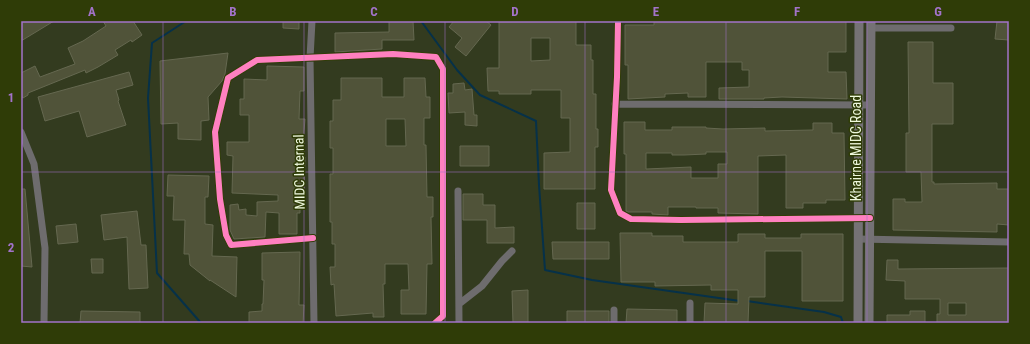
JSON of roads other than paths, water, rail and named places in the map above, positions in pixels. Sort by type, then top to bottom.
[{"type":"main road","name":"Khairne MIDC Road","points":[[858,323],[859,21]]},
{"type":"main road","name":"Khairne MIDC Road","points":[[869,323],[871,24]]},
{"type":"street","name":"MIDC Internal","points":[[312,21],[310,58],[314,323]]},
{"type":"street","points":[[618,21],[611,190],[620,213],[631,219],[688,220],[870,218]]},
{"type":"street","points":[[871,24],[951,28]]},
{"type":"street","points":[[313,238],[231,245],[226,235],[220,199],[215,132],[228,78],[258,60],[393,54],[436,57],[443,69],[443,316],[435,323]]},
{"type":"street","points":[[615,104],[871,105]]},
{"type":"street","points":[[21,132],[34,164],[46,248],[44,323]]},
{"type":"street","points":[[458,191],[460,323]]},
{"type":"street","points":[[858,238],[1009,242]]},
{"type":"street","points":[[459,304],[482,286],[512,251]]},
{"type":"street","points":[[690,303],[690,323]]},
{"type":"street","points":[[614,310],[614,323]]},
{"type":"waterway","points":[[186,21],[152,43],[148,98],[157,273],[201,323]]},
{"type":"waterway","points":[[421,21],[457,70],[480,95],[536,121],[545,270],[592,280],[740,301]]},
{"type":"waterway","points":[[747,301],[824,312],[841,317],[843,323]]}]
